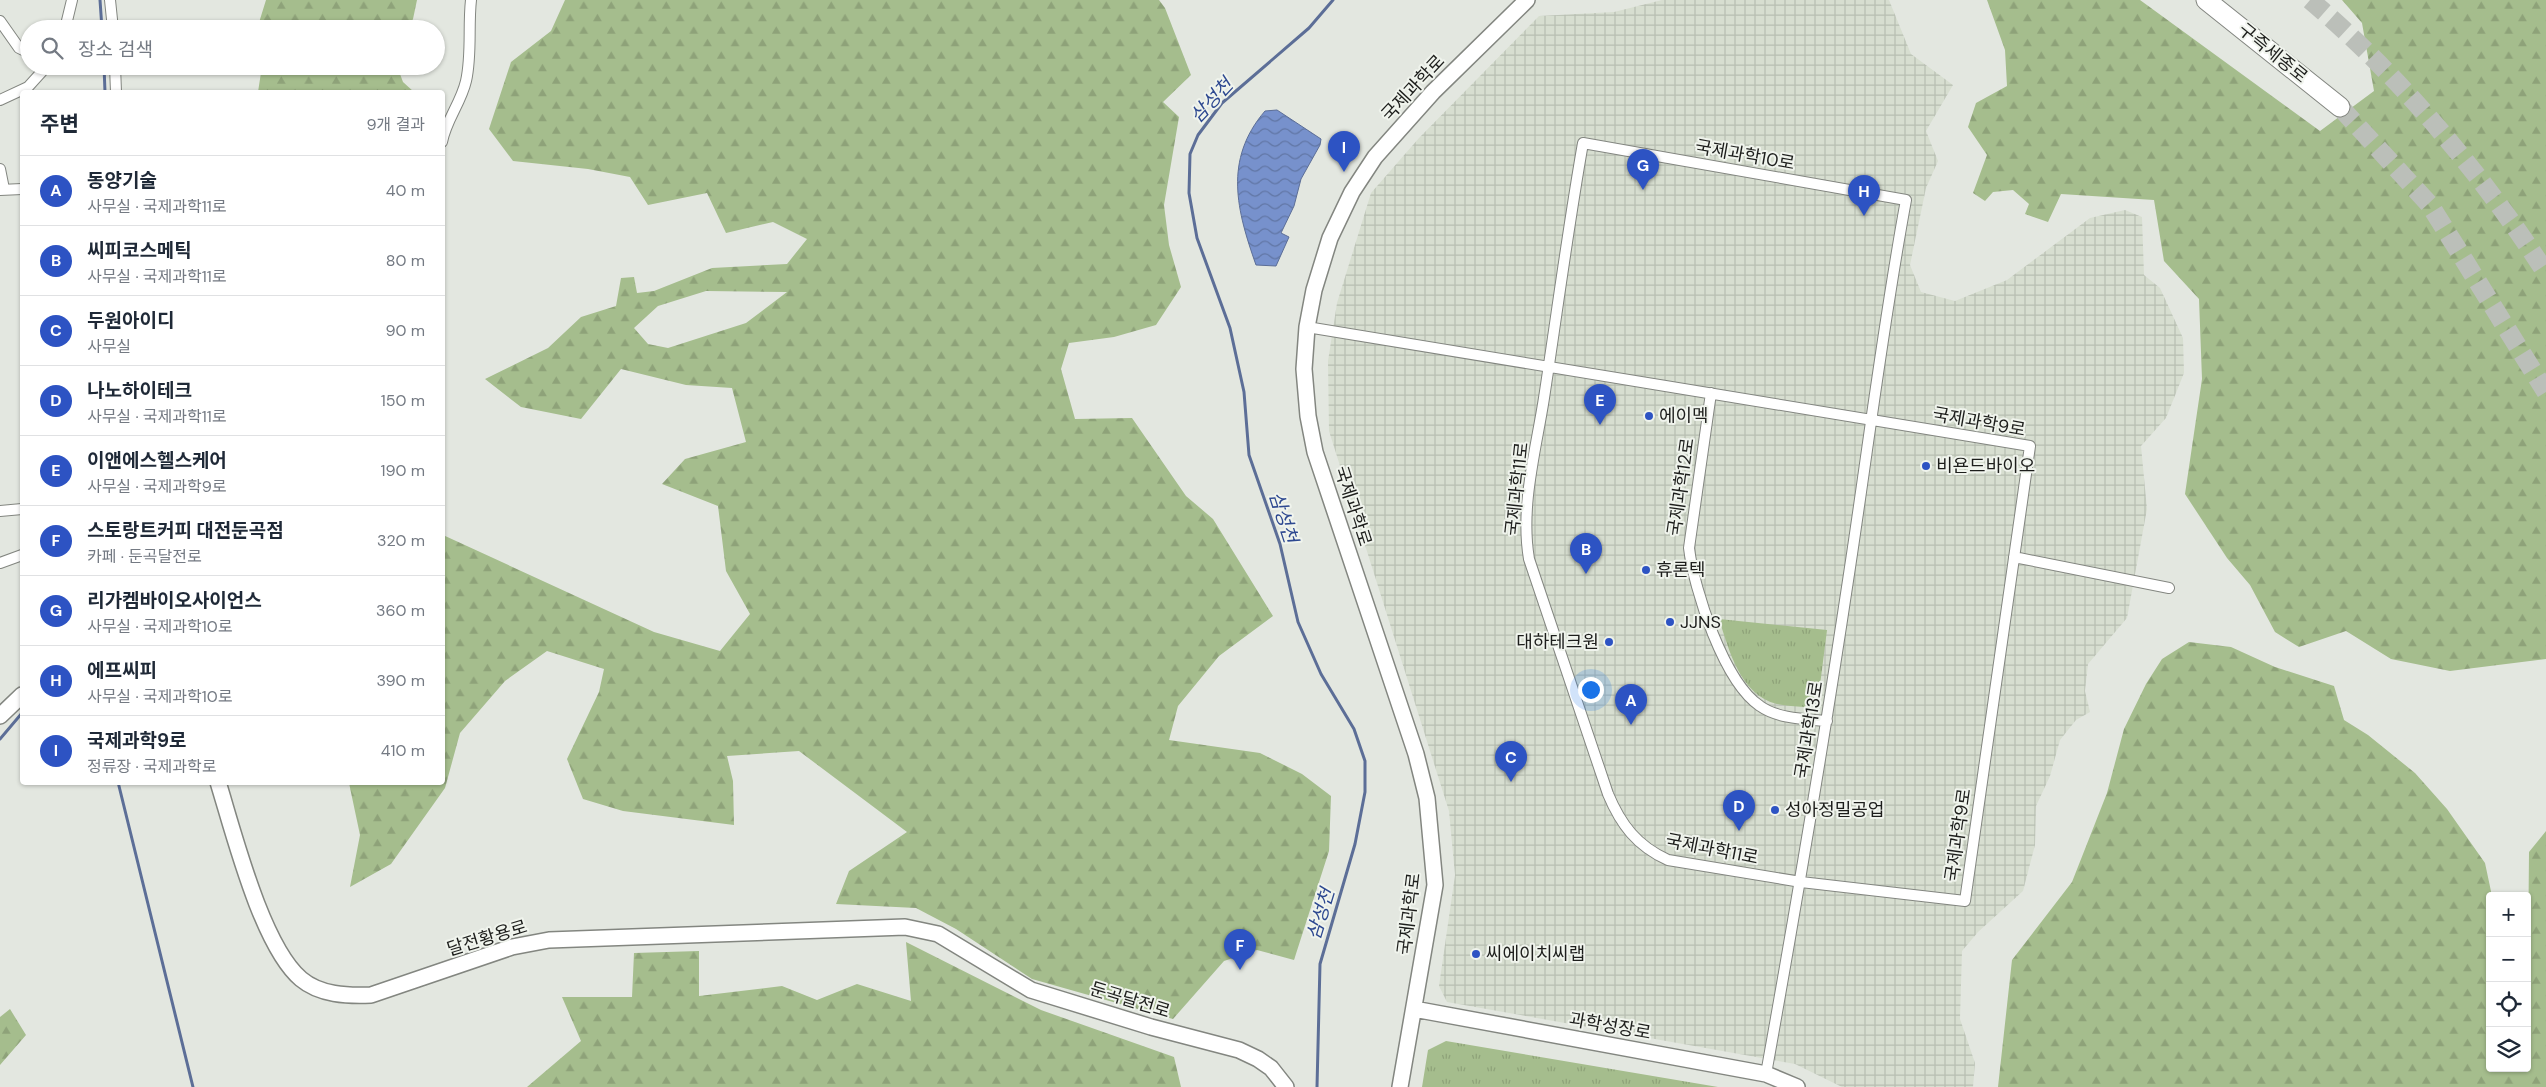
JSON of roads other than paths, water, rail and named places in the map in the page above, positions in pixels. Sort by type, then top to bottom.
[{"type":"highway","name":"구즉세종로","points":[[2206,0],[2340,107]]},
{"type":"street","points":[[67,20],[72,0]]},
{"type":"street","points":[[110,0],[112,20]]},
{"type":"street","points":[[445,131],[466,80],[471,0]]},
{"type":"street","name":"국제과학로","points":[[1400,1087],[1434,885],[1427,798],[1416,754],[1315,452],[1308,416],[1304,369],[1307,327],[1314,290],[1330,238],[1352,192],[1375,157],[1433,92],[1527,0]]},
{"type":"street","points":[[0,21],[20,48]]},
{"type":"street","points":[[21,90],[28,87],[39,75]]},
{"type":"street","points":[[115,75],[116,90]]},
{"type":"street","points":[[0,87],[4,98],[20,91]]},
{"type":"street","name":"국제과학10로","points":[[1549,367],[1583,143],[1906,200],[1872,420]]},
{"type":"street","points":[[0,169],[2,189],[20,189]]},
{"type":"street","name":"국제과학9로","points":[[1307,327],[2030,446],[1965,901],[1801,882]]},
{"type":"street","name":"국제과학11로","points":[[1549,367],[1525,537],[1538,585],[1614,809],[1637,841],[1649,851],[1668,860],[1801,882]]},
{"type":"street","name":"국제과학12로","points":[[1711,394],[1689,548],[1691,567],[1700,597],[1727,666],[1743,693],[1761,708],[1783,716],[1827,722]]},
{"type":"street","name":"국제과학13로","points":[[1766,1074],[1801,882],[1827,722],[1872,420]]},
{"type":"street","points":[[0,511],[20,509]]},
{"type":"street","points":[[0,563],[20,556]]},
{"type":"street","points":[[2014,557],[2168,588]]},
{"type":"street","points":[[0,716],[20,697]]},
{"type":"street","name":"달전황용로","points":[[219,785],[261,914],[281,956],[301,980],[328,993],[348,996],[370,995],[512,947],[550,940],[904,927],[938,934],[961,948]]},
{"type":"street","name":"둔곡달전로","points":[[961,948],[1030,990],[1150,1027],[1239,1050],[1271,1068],[1286,1087]]},
{"type":"street","name":"과학성장로","points":[[1414,1009],[1766,1074],[1797,1087]]},
{"type":"water","points":[[1277,110],[1321,139],[1320,145],[1301,179],[1294,206],[1281,233],[1289,237],[1276,266],[1256,265],[1243,225],[1239,205],[1239,167],[1243,148],[1252,129],[1265,111]]},
{"type":"waterway","points":[[100,0],[101,20]]},
{"type":"waterway","name":"삼성천","points":[[1317,1087],[1320,964],[1355,844],[1365,792],[1365,761],[1354,729],[1321,674],[1298,622],[1280,544],[1249,455],[1244,392],[1230,328],[1197,238],[1189,193],[1190,154],[1198,135],[1222,103],[1309,28],[1333,0]]},
{"type":"waterway","points":[[104,75],[105,90]]},
{"type":"waterway","points":[[0,739],[20,715]]},
{"type":"waterway","points":[[119,785],[193,1087]]},
{"type":"tunnel","points":[[2310,0],[2376,61],[2438,128],[2495,199],[2546,273]]},
{"type":"tunnel","points":[[2340,107],[2430,205],[2546,392]]},
{"type":"place","name":"국제과학9로","points":[[1344,172]]},
{"type":"place","name":"리가켐바이오사이언스","points":[[1643,190]]},
{"type":"place","name":"에프씨피","points":[[1864,216]]},
{"type":"place","name":"에이멕","points":[[1649,416]]},
{"type":"place","name":"이앤에스헬스케어","points":[[1600,425]]},
{"type":"place","name":"비욘드바이오","points":[[1926,466]]},
{"type":"place","name":"휴론텍","points":[[1646,570]]},
{"type":"place","name":"씨피코스메틱","points":[[1586,574]]},
{"type":"place","name":"JJNS","points":[[1670,622]]},
{"type":"place","name":"대하테크원","points":[[1609,642]]},
{"type":"place","name":"동양기술","points":[[1631,725]]},
{"type":"place","name":"두원아이디","points":[[1511,782]]},
{"type":"place","name":"성아정밀공업","points":[[1775,810]]},
{"type":"place","name":"나노하이테크","points":[[1739,831]]},
{"type":"place","name":"씨에이치씨랩","points":[[1476,954]]},
{"type":"place","name":"스토랑트커피 대전둔곡점","points":[[1240,970]]}]
